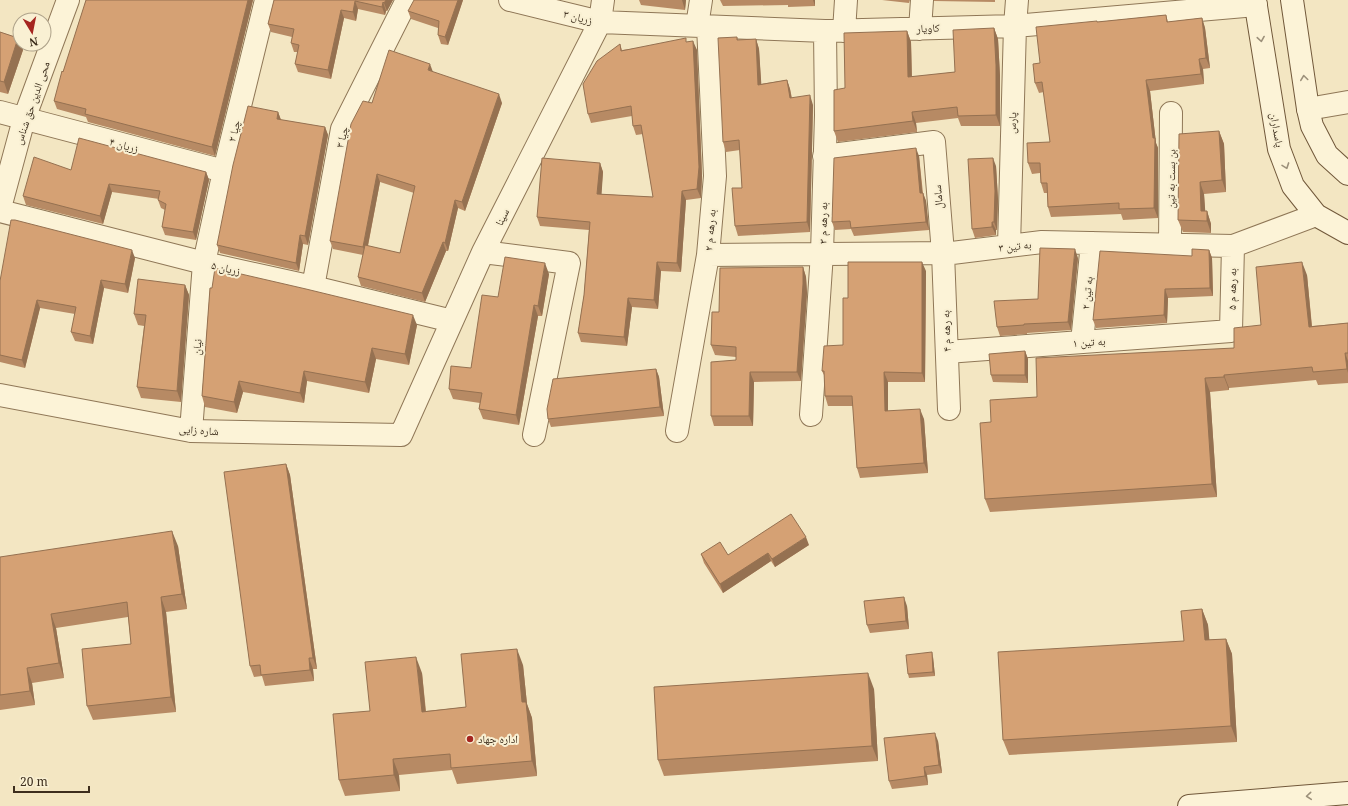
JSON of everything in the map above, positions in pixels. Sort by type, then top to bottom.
[{"type":"street","name":"محی الدین حق شناس","points":[[0,209],[24,119],[68,0]]},
{"type":"street","name":"چیا ۲","points":[[204,263],[224,171],[266,0]]},
{"type":"street","name":"چیا ۳","points":[[314,286],[342,129],[407,0]]},
{"type":"street","name":"زریان ۳","points":[[510,0],[600,22]]},
{"type":"street","name":"سینا","points":[[401,435],[484,252],[600,22],[603,0]]},
{"type":"street","name":"به رهه م ۲","points":[[677,430],[708,255],[715,176],[701,0]]},
{"type":"street","name":"به رهه م ۳","points":[[811,415],[822,253],[826,115],[834,31],[846,0]]},
{"type":"street","points":[[920,29],[922,0]]},
{"type":"street","name":"پارس","points":[[1009,246],[1017,0]]},
{"type":"street","points":[[1292,0],[1308,109],[1312,126],[1327,155],[1348,174]]},
{"type":"street","name":"کاویار","points":[[600,22],[834,31],[920,29],[1015,26],[1110,9],[1256,2]]},
{"type":"street","name":"پاسداران","points":[[1256,2],[1279,149],[1293,186],[1316,215],[1348,234]]},
{"type":"street","points":[[1308,109],[1348,102]]},
{"type":"street","name":"زریان ۴","points":[[0,112],[224,171]]},
{"type":"street","name":"بن بست به تین","points":[[1170,245],[1172,112]]},
{"type":"street","name":"سامال","points":[[824,156],[934,142],[943,253]]},
{"type":"street","name":"زریان ۵","points":[[0,209],[204,263],[314,286],[452,321]]},
{"type":"street","name":"به تین ۳","points":[[708,255],[943,253],[1042,242],[1233,246],[1316,215]]},
{"type":"street","name":"به تین ۲","points":[[1082,342],[1092,244]]},
{"type":"street","name":"به رهه م ۵","points":[[1231,331],[1233,246]]},
{"type":"street","points":[[484,252],[569,263],[534,435]]},
{"type":"street","name":"به رهه م ۴","points":[[943,253],[949,409]]},
{"type":"street","name":"نیان","points":[[190,431],[204,263]]},
{"type":"street","name":"به تین ۱","points":[[947,352],[1231,331]]},
{"type":"street","name":"شاره زایی","points":[[0,395],[190,431],[401,435]]},
{"type":"street","points":[[1189,806],[1348,793]]},
{"type":"building","points":[[86,0],[248,0],[212,147],[85,114],[86,109],[54,101],[62,71],[63,72]]},
{"type":"building","points":[[274,0],[386,0],[384,3],[383,2],[382,7],[355,1],[353,12],[341,10],[328,70],[295,64],[299,45],[291,43],[294,29],[268,24]]},
{"type":"building","points":[[414,0],[458,0],[445,37],[438,35],[439,21],[408,11]]},
{"type":"building","points":[[1166,15],[1167,22],[1202,18],[1206,58],[1199,59],[1201,74],[1146,80],[1153,138],[1155,138],[1154,208],[1119,209],[1119,203],[1048,207],[1047,183],[1041,183],[1040,163],[1028,163],[1027,143],[1050,142],[1042,82],[1035,83],[1033,64],[1040,63],[1036,27]]},
{"type":"building","points":[[994,28],[996,115],[958,116],[957,107],[912,112],[913,121],[834,131],[834,90],[845,88],[844,33],[907,31],[908,77],[955,72],[953,30]]},
{"type":"building","points":[[0,32],[12,36],[12,52],[14,52],[4,82],[0,81]]},
{"type":"building","points":[[737,37],[737,40],[756,39],[758,85],[787,80],[790,98],[810,95],[807,222],[735,226],[732,188],[742,188],[739,140],[723,142],[718,38]]},
{"type":"building","points":[[686,38],[686,42],[693,41],[699,167],[697,189],[682,191],[677,263],[657,262],[654,300],[628,298],[624,337],[578,333],[584,295],[590,222],[537,217],[542,158],[600,163],[597,194],[653,197],[641,125],[633,126],[631,106],[588,114],[583,84],[597,61],[620,44],[621,51]]},
{"type":"building","points":[[389,50],[430,64],[428,70],[499,94],[462,202],[455,200],[445,243],[443,242],[422,293],[358,277],[365,245],[400,253],[415,186],[377,174],[363,247],[330,241],[351,124],[363,101],[372,103]]},
{"type":"building","points":[[248,106],[278,112],[277,119],[325,127],[305,236],[300,235],[296,263],[217,245],[233,165]]},
{"type":"building","points":[[1219,131],[1222,180],[1200,182],[1201,211],[1207,211],[1207,221],[1178,220],[1179,134]]},
{"type":"building","points":[[79,138],[206,172],[193,232],[162,227],[166,204],[158,200],[160,191],[109,184],[100,216],[23,196],[34,157],[71,170]]},
{"type":"building","points":[[916,148],[920,193],[923,193],[926,222],[851,228],[850,221],[832,222],[834,158]]},
{"type":"building","points":[[993,158],[995,191],[994,222],[992,222],[992,227],[972,229],[968,159]]},
{"type":"building","points":[[11,220],[132,250],[125,284],[101,280],[90,336],[71,332],[76,307],[37,300],[22,360],[0,355],[0,281]]},
{"type":"building","points":[[1040,248],[1075,249],[1068,322],[997,327],[994,301],[1038,299]]},
{"type":"building","points":[[1192,249],[1209,250],[1210,288],[1165,289],[1164,315],[1093,320],[1100,251],[1192,256]]},
{"type":"building","points":[[505,257],[545,263],[538,306],[534,305],[516,415],[479,409],[482,393],[449,389],[451,366],[471,368],[482,295],[498,297]]},
{"type":"building","points":[[848,262],[922,262],[922,373],[884,372],[885,411],[920,409],[924,463],[857,468],[852,396],[825,396],[824,371],[822,371],[824,346],[843,345],[843,298],[848,298]]},
{"type":"building","points":[[1302,262],[1309,327],[1348,323],[1348,353],[1345,353],[1347,369],[1313,372],[1312,367],[1205,378],[1212,484],[985,499],[980,423],[991,422],[990,400],[1037,397],[1036,358],[1234,348],[1234,328],[1261,325],[1256,267]]},
{"type":"building","points":[[803,267],[797,372],[750,372],[749,416],[711,416],[711,362],[736,360],[736,347],[711,345],[712,312],[719,312],[720,268]]},
{"type":"building","points":[[215,268],[413,315],[405,354],[372,348],[365,382],[304,371],[300,393],[239,381],[234,402],[202,396],[210,288],[212,288]]},
{"type":"building","points":[[138,279],[185,285],[177,391],[137,387],[146,315],[134,314]]},
{"type":"building","points":[[1025,351],[1025,375],[991,375],[989,354]]},
{"type":"building","points":[[656,369],[660,407],[548,419],[547,409],[553,379]]},
{"type":"building","points":[[286,464],[313,658],[309,658],[310,670],[261,675],[260,665],[250,666],[224,472]]},
{"type":"building","points":[[791,514],[806,537],[772,559],[768,553],[720,584],[701,554],[720,542],[728,555]]},
{"type":"building","points":[[172,531],[182,594],[161,597],[171,697],[87,706],[82,649],[131,644],[127,602],[51,614],[59,663],[27,668],[30,691],[0,695],[0,557]]},
{"type":"building","points":[[904,597],[906,621],[867,625],[864,601]]},
{"type":"building","points":[[1202,609],[1205,640],[1226,639],[1231,726],[1003,740],[998,652],[1184,641],[1181,611]]},
{"type":"building","points":[[517,649],[522,702],[526,702],[532,761],[451,768],[450,754],[393,759],[394,775],[339,780],[333,714],[370,711],[365,662],[416,657],[422,712],[466,707],[461,654]]},
{"type":"building","points":[[932,652],[933,672],[908,674],[906,655]]},
{"type":"building","points":[[868,673],[872,746],[658,760],[654,687]]},
{"type":"building","points":[[935,733],[939,765],[924,767],[925,776],[889,781],[884,738]]},
{"type":"place","name":"اداره جهاد","points":[[470,739]]}]
